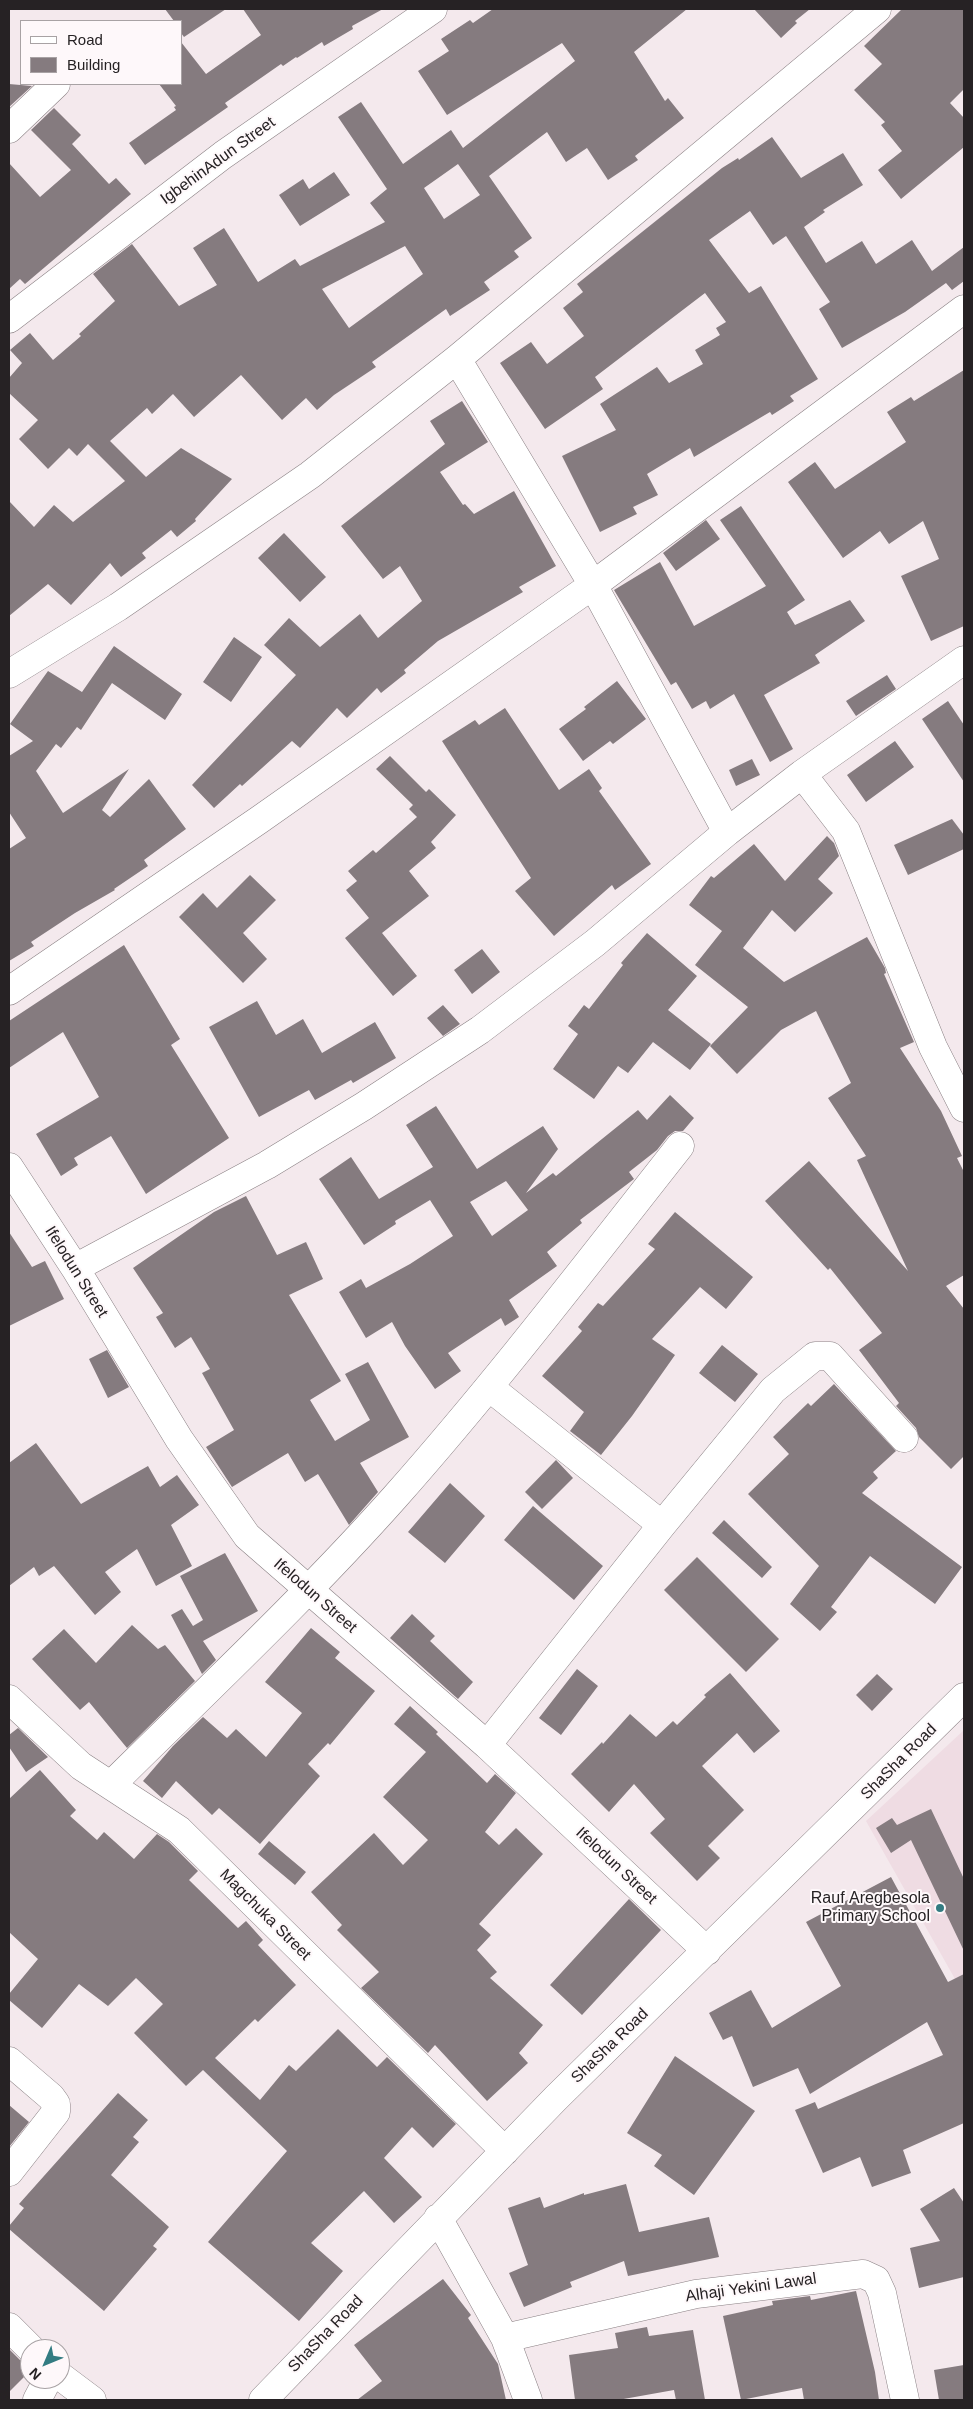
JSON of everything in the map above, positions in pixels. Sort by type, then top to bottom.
[{"type":"street","name":"IgbehinAdun Street","points":[[9,319],[223,155],[433,9]]},
{"type":"street","points":[[9,674],[118,607],[310,475],[457,360],[877,9]]},
{"type":"street","points":[[9,130],[55,85]]},
{"type":"street","points":[[9,991],[259,820],[593,585],[964,309]]},
{"type":"street","points":[[457,360],[593,585],[727,832]]},
{"type":"street","points":[[75,1268],[267,1165],[364,1106],[480,1030],[595,943],[727,832],[802,774],[964,660]]},
{"type":"street","points":[[802,774],[846,831],[933,1047],[964,1108]]},
{"type":"street","points":[[111,1785],[307,1590],[394,1498],[489,1387],[680,1146]]},
{"type":"street","name":"Ifelodun Street","points":[[9,1167],[75,1268],[178,1438],[247,1536],[487,1745],[707,1952]]},
{"type":"street","points":[[487,1745],[662,1525],[774,1390],[815,1356],[830,1356],[904,1438]]},
{"type":"street","points":[[489,1387],[662,1525]]},
{"type":"street","name":"ShaSha Road","points":[[263,2400],[556,2098],[707,1952],[964,1697]]},
{"type":"street","name":"Magchuka Street","points":[[9,1699],[81,1766],[179,1830],[505,2151]]},
{"type":"street","points":[[9,2061],[51,2097],[56,2104],[56,2112],[9,2172]]},
{"type":"street","points":[[438,2218],[505,2338],[528,2400]]},
{"type":"street","name":"Alhaji Yekini Lawal","points":[[505,2338],[696,2294],[863,2274],[876,2280],[882,2293],[905,2400]]},
{"type":"street","points":[[9,2327],[21,2339]]},
{"type":"street","points":[[70,2384],[92,2400]]},
{"type":"shaded area","name":"Rauf Aregbesola Primary School","points":[[964,1730],[964,1995],[866,1821]]},
{"type":"building","points":[[165,9],[226,9],[184,37],[182,34],[182,20],[173,20]]},
{"type":"building","points":[[243,9],[383,9],[352,26],[353,29],[324,46],[322,42],[283,66],[281,64],[225,103],[228,107],[145,165],[129,143],[176,110],[174,107],[176,106],[160,85],[182,85],[182,43],[206,74],[261,35]]},
{"type":"building","points":[[493,9],[687,9],[634,52],[665,101],[668,98],[684,118],[635,156],[638,160],[608,180],[587,148],[566,162],[547,132],[489,176],[532,238],[514,251],[519,257],[484,282],[490,290],[450,316],[446,309],[372,362],[376,367],[334,395],[317,410],[306,398],[282,420],[241,375],[194,417],[173,394],[152,414],[147,408],[110,441],[146,477],[181,448],[232,479],[195,519],[196,521],[177,537],[171,530],[142,553],[146,558],[121,577],[110,563],[71,605],[48,584],[9,616],[9,501],[34,527],[54,505],[73,522],[125,481],[88,444],[77,456],[69,448],[48,469],[19,439],[38,420],[9,393],[9,378],[22,363],[10,350],[30,333],[53,360],[81,336],[79,334],[115,301],[93,274],[132,244],[179,306],[217,285],[193,248],[224,228],[258,282],[295,259],[300,266],[385,222],[370,203],[387,189],[338,117],[361,102],[403,164],[451,130],[463,148],[575,61],[562,43],[447,115],[418,71],[449,51],[441,39],[470,20],[473,23]],"holes":[[[458,164],[480,195],[444,219],[424,188]],[[405,246],[423,274],[349,328],[322,289]]]},
{"type":"building","points":[[754,9],[810,9],[795,21],[797,23],[781,38]]},
{"type":"building","points":[[902,9],[964,9],[964,89],[950,103],[964,118],[964,147],[901,199],[878,170],[902,151],[881,125],[885,122],[854,90],[882,64],[864,46]]},
{"type":"building","points":[[9,84],[32,86],[9,107]]},
{"type":"building","points":[[54,108],[81,135],[72,144],[109,184],[116,178],[131,194],[25,284],[20,279],[9,289],[9,163],[40,197],[71,170],[31,130]]},
{"type":"building","points":[[772,137],[801,178],[843,153],[863,185],[823,210],[825,212],[804,227],[826,263],[862,241],[876,264],[912,240],[932,271],[964,247],[964,281],[952,290],[946,283],[905,312],[842,348],[819,309],[830,302],[786,236],[773,245],[750,211],[709,240],[749,293],[761,286],[818,379],[790,396],[794,401],[772,415],[770,412],[694,457],[690,448],[647,474],[658,495],[633,507],[637,514],[600,532],[562,456],[616,430],[600,404],[657,367],[669,383],[703,364],[695,350],[720,335],[716,328],[726,322],[705,293],[595,377],[603,389],[545,429],[500,363],[531,342],[547,364],[584,336],[563,308],[583,292],[577,284],[722,168],[738,158],[739,160]]},
{"type":"building","points":[[334,172],[350,195],[300,226],[279,195],[303,179],[309,189]]},
{"type":"building","points":[[964,370],[964,626],[931,641],[901,576],[939,559],[923,521],[889,544],[880,531],[843,558],[788,482],[815,462],[835,489],[906,442],[887,412],[911,397],[914,401]]},
{"type":"building","points":[[462,401],[488,442],[440,472],[463,505],[465,504],[474,514],[514,491],[556,566],[519,587],[523,592],[438,641],[404,670],[406,673],[381,693],[377,688],[347,718],[337,708],[300,748],[292,741],[242,786],[240,784],[214,808],[192,785],[296,675],[264,645],[289,618],[320,647],[360,614],[378,638],[422,601],[400,566],[383,579],[341,526],[445,444],[430,421]]},
{"type":"building","points":[[741,506],[805,600],[787,612],[795,625],[850,600],[865,621],[815,655],[820,663],[764,695],[793,749],[770,762],[734,694],[710,709],[706,701],[692,709],[676,682],[671,685],[614,590],[660,562],[694,626],[766,586],[720,520]]},
{"type":"building","points":[[706,520],[720,539],[676,571],[663,553]]},
{"type":"building","points":[[284,533],[326,577],[300,602],[258,558]]},
{"type":"building","points":[[234,637],[262,657],[231,702],[203,682]]},
{"type":"building","points":[[114,646],[182,694],[165,720],[112,683],[81,730],[77,727],[61,748],[56,744],[36,771],[63,813],[129,769],[102,810],[110,817],[149,779],[186,829],[144,860],[148,866],[115,890],[31,942],[34,946],[9,961],[9,849],[26,838],[9,812],[9,756],[33,741],[10,724],[48,671],[82,692]]},
{"type":"building","points":[[887,675],[896,689],[856,716],[846,701]]},
{"type":"building","points":[[617,681],[646,719],[613,744],[610,741],[583,761],[559,729],[586,709],[584,707]]},
{"type":"building","points":[[948,701],[964,725],[964,782],[922,719]]},
{"type":"building","points":[[505,708],[559,790],[589,769],[602,788],[599,791],[651,864],[615,890],[612,885],[554,936],[515,891],[531,878],[442,741],[475,720],[479,725]]},
{"type":"building","points":[[895,741],[914,767],[866,802],[847,775]]},
{"type":"building","points":[[390,756],[426,792],[429,789],[456,815],[431,842],[436,848],[409,871],[429,896],[382,933],[417,976],[393,996],[345,938],[369,918],[346,890],[357,881],[348,871],[373,850],[376,853],[417,817],[409,809],[413,805],[376,769]]},
{"type":"building","points":[[752,759],[760,775],[736,786],[729,770]]},
{"type":"building","points":[[952,819],[964,835],[964,849],[908,875],[894,845]]},
{"type":"building","points":[[827,836],[834,843],[839,856],[818,879],[833,893],[795,932],[772,910],[743,948],[784,982],[867,937],[885,968],[886,973],[884,974],[914,1042],[900,1048],[941,1111],[962,1156],[957,1158],[964,1172],[964,1275],[946,1286],[964,1309],[964,1456],[951,1469],[919,1437],[916,1428],[896,1406],[899,1403],[859,1350],[882,1333],[830,1268],[828,1270],[765,1201],[809,1161],[908,1271],[857,1160],[866,1156],[828,1098],[851,1083],[816,1011],[781,1030],[737,1074],[710,1046],[748,1007],[695,965],[722,931],[689,905],[711,876],[714,878],[754,844],[785,881]]},
{"type":"building","points":[[250,875],[276,900],[243,933],[267,959],[243,983],[179,917],[203,893],[217,908]]},
{"type":"building","points":[[647,933],[697,976],[668,1010],[711,1044],[690,1070],[653,1042],[628,1073],[618,1066],[594,1099],[553,1069],[578,1034],[568,1026],[584,1005],[589,1009],[623,965],[621,963]]},
{"type":"building","points":[[124,945],[180,1039],[171,1045],[229,1138],[146,1194],[111,1136],[74,1158],[78,1165],[61,1176],[36,1134],[99,1097],[63,1032],[9,1068],[9,1021]]},
{"type":"building","points":[[482,949],[500,972],[472,994],[454,970]]},
{"type":"building","points":[[257,1001],[276,1035],[303,1019],[322,1053],[375,1022],[396,1058],[353,1083],[351,1080],[315,1100],[309,1090],[259,1117],[209,1027]]},
{"type":"building","points":[[443,1005],[460,1024],[443,1036],[427,1018]]},
{"type":"building","points":[[670,1095],[694,1118],[683,1131],[675,1131],[668,1136],[657,1150],[629,1172],[634,1179],[580,1220],[582,1223],[547,1252],[557,1266],[509,1300],[519,1317],[505,1326],[501,1318],[448,1353],[461,1371],[435,1389],[405,1346],[392,1322],[366,1338],[339,1292],[361,1279],[366,1288],[410,1264],[453,1236],[430,1200],[395,1221],[396,1224],[364,1245],[319,1179],[351,1157],[379,1199],[433,1167],[406,1125],[436,1106],[477,1169],[543,1126],[558,1149],[526,1193],[553,1173],[556,1176],[638,1110],[647,1120]],"holes":[[[506,1181],[528,1210],[492,1236],[470,1202]]]},
{"type":"building","points":[[246,1196],[277,1255],[306,1242],[323,1279],[289,1295],[341,1381],[310,1400],[335,1441],[370,1420],[345,1374],[368,1362],[409,1437],[360,1463],[378,1492],[349,1525],[318,1474],[305,1482],[288,1453],[232,1487],[206,1447],[234,1430],[202,1373],[210,1369],[191,1337],[175,1348],[156,1317],[163,1313],[133,1268],[214,1212]]},
{"type":"building","points":[[675,1212],[753,1277],[726,1309],[700,1287],[652,1339],[675,1355],[632,1416],[601,1455],[570,1431],[584,1412],[542,1376],[582,1331],[578,1327],[598,1303],[603,1306],[655,1249],[648,1244]]},
{"type":"building","points":[[9,1232],[32,1267],[45,1261],[64,1299],[9,1326]]},
{"type":"building","points":[[722,1345],[758,1374],[735,1402],[699,1373]]},
{"type":"building","points":[[107,1350],[129,1387],[108,1398],[89,1359]]},
{"type":"building","points":[[834,1384],[896,1451],[873,1472],[878,1478],[862,1493],[962,1567],[935,1604],[870,1556],[831,1607],[837,1612],[820,1631],[790,1604],[819,1566],[748,1494],[789,1454],[773,1437],[808,1403],[811,1406]]},
{"type":"building","points":[[36,1443],[81,1504],[148,1466],[160,1487],[177,1475],[199,1505],[171,1525],[192,1566],[156,1586],[137,1549],[105,1572],[121,1592],[95,1615],[54,1566],[39,1576],[34,1567],[9,1586],[9,1463]]},
{"type":"building","points":[[556,1460],[573,1478],[542,1509],[525,1492]]},
{"type":"building","points":[[450,1483],[485,1516],[445,1563],[408,1532]]},
{"type":"building","points":[[533,1506],[603,1566],[574,1600],[504,1540]]},
{"type":"building","points":[[724,1520],[772,1567],[762,1578],[712,1533]]},
{"type":"building","points":[[225,1553],[258,1611],[203,1641],[216,1660],[202,1674],[171,1615],[182,1609],[193,1626],[203,1620],[180,1576]]},
{"type":"building","points":[[697,1557],[779,1639],[746,1672],[664,1590]]},
{"type":"building","points":[[412,1614],[435,1636],[430,1641],[473,1682],[458,1699],[390,1638]]},
{"type":"building","points":[[132,1625],[158,1649],[165,1645],[195,1681],[127,1748],[89,1702],[80,1710],[32,1659],[64,1629],[96,1663]]},
{"type":"building","points":[[311,1628],[340,1652],[335,1658],[375,1691],[330,1745],[328,1743],[308,1764],[320,1776],[260,1844],[219,1808],[212,1815],[176,1781],[162,1798],[143,1781],[173,1746],[203,1717],[227,1738],[236,1729],[266,1757],[302,1713],[265,1682]]},
{"type":"building","points":[[577,1669],[598,1686],[561,1735],[539,1718]]},
{"type":"building","points":[[730,1673],[780,1731],[754,1753],[737,1733],[702,1766],[744,1810],[708,1846],[720,1858],[697,1881],[650,1833],[665,1819],[634,1784],[609,1812],[571,1774],[602,1742],[603,1744],[630,1714],[656,1737],[673,1721],[677,1725],[706,1697],[704,1695]]},
{"type":"building","points":[[877,1674],[893,1689],[872,1711],[856,1695]]},
{"type":"building","points":[[410,1706],[487,1783],[495,1774],[516,1793],[485,1832],[499,1845],[516,1828],[543,1854],[479,1924],[491,1935],[477,1950],[497,1972],[490,1978],[543,2025],[519,2053],[528,2063],[487,2101],[435,2045],[428,2053],[361,1988],[379,1972],[337,1930],[342,1925],[311,1892],[374,1833],[403,1865],[428,1840],[383,1797],[426,1752],[394,1724]]},
{"type":"building","points":[[18,1728],[48,1757],[26,1772],[9,1747],[9,1735]]},
{"type":"building","points":[[40,1770],[76,1810],[70,1816],[97,1840],[104,1832],[134,1859],[157,1834],[169,1842],[198,1871],[189,1880],[238,1928],[246,1921],[263,1940],[258,1945],[296,1985],[258,2022],[255,2019],[215,2058],[260,2100],[289,2065],[296,2071],[338,2029],[377,2067],[387,2057],[456,2124],[433,2148],[412,2127],[384,2158],[422,2197],[394,2223],[364,2191],[311,2243],[343,2271],[299,2321],[208,2242],[287,2151],[203,2070],[186,2086],[134,2033],[163,2004],[136,1978],[108,2006],[79,1984],[42,2028],[9,2000],[9,1994],[38,1959],[9,1932],[9,1799]]},
{"type":"building","points":[[931,1809],[964,1879],[964,1951],[911,1840],[891,1853],[876,1828],[892,1818],[897,1825]]},
{"type":"building","points":[[269,1841],[306,1872],[295,1885],[258,1854]]},
{"type":"building","points":[[891,1877],[948,1982],[964,1974],[964,2123],[903,2150],[911,2173],[872,2187],[860,2157],[823,2173],[795,2110],[815,2102],[818,2109],[943,2055],[927,2022],[810,2094],[798,2068],[753,2087],[732,2036],[723,2040],[709,2013],[751,1990],[772,2028],[841,1986],[806,1922]]},
{"type":"building","points":[[629,1899],[661,1930],[582,2015],[550,1985]]},
{"type":"building","points":[[675,2056],[755,2111],[694,2195],[654,2166],[662,2155],[627,2133]]},
{"type":"building","points":[[118,2093],[148,2120],[133,2137],[139,2142],[111,2175],[169,2227],[153,2246],[157,2249],[104,2311],[9,2229],[9,2226],[24,2208],[19,2204]]},
{"type":"building","points":[[9,2105],[29,2122],[9,2147]]},
{"type":"building","points":[[626,2184],[639,2232],[709,2217],[719,2257],[628,2276],[624,2261],[570,2282],[572,2287],[524,2307],[509,2273],[528,2265],[508,2208],[540,2197],[544,2208],[584,2193],[584,2195]]},
{"type":"building","points":[[954,2188],[964,2203],[964,2277],[919,2288],[910,2248],[940,2241],[920,2209]]},
{"type":"building","points":[[443,2279],[471,2315],[468,2318],[498,2364],[506,2400],[357,2400],[382,2381],[354,2345]]},
{"type":"building","points":[[856,2291],[875,2372],[879,2400],[804,2400],[802,2388],[741,2400],[723,2316],[773,2305],[772,2301],[810,2296],[811,2300]]},
{"type":"building","points":[[647,2327],[649,2336],[693,2330],[705,2400],[676,2400],[674,2390],[618,2400],[575,2400],[569,2355],[618,2348],[615,2333]]},
{"type":"building","points":[[9,2349],[20,2360],[20,2381],[9,2392]]},
{"type":"building","points":[[964,2365],[964,2400],[939,2400],[934,2370]]},
{"type":"place","name":"Rauf Aregbesola Primary School","points":[[940,1908]]}]
